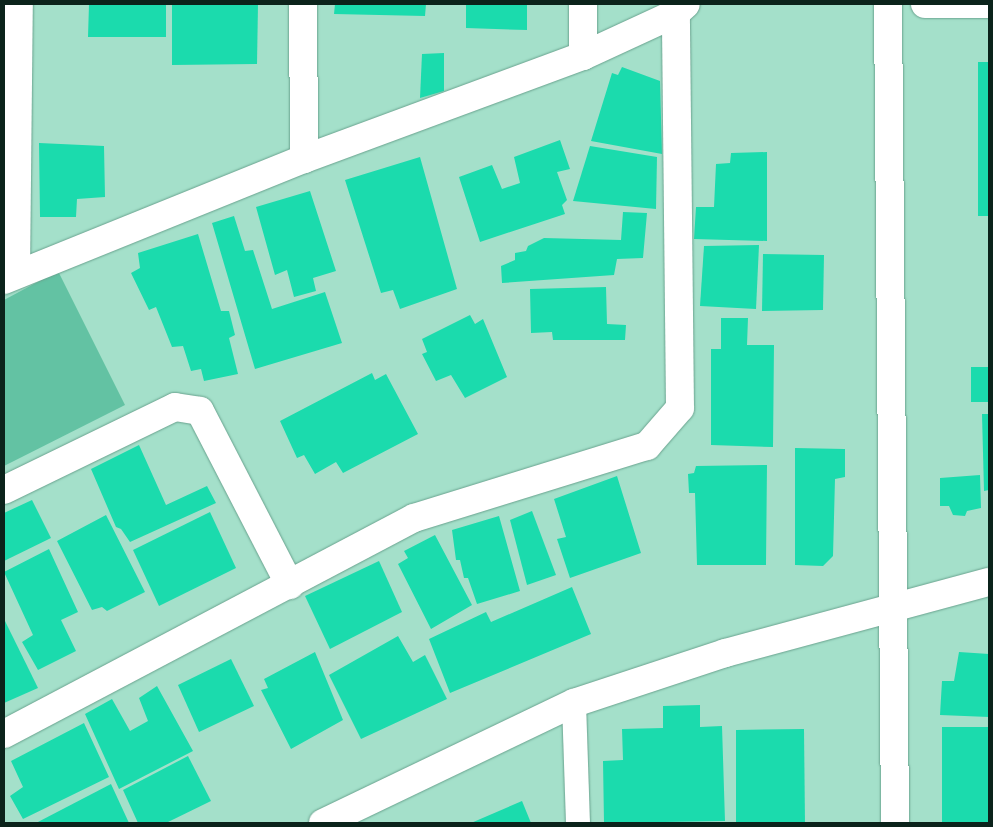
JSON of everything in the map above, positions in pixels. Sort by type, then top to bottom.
[{"type":"street","points":[[4,734],[414,518],[647,446],[680,408],[681,8],[584,56],[304,159],[10,277],[19,4]]},
{"type":"street","points":[[303,4],[304,159]]},
{"type":"street","points":[[583,4],[584,56]]},
{"type":"street","points":[[888,4],[895,823]]},
{"type":"street","points":[[926,4],[989,4]]},
{"type":"street","points":[[4,490],[175,407],[200,412],[290,585]]},
{"type":"street","points":[[323,823],[574,703],[725,653],[989,582]]},
{"type":"street","points":[[574,703],[578,823]]},
{"type":"green space","points":[[58,271],[125,405],[4,466],[4,300]]},
{"type":"building","points":[[89,4],[166,4],[166,37],[88,37]]},
{"type":"building","points":[[172,4],[258,4],[257,64],[172,65]]},
{"type":"building","points":[[335,4],[426,4],[425,16],[334,14]]},
{"type":"building","points":[[466,4],[527,4],[527,30],[466,28]]},
{"type":"building","points":[[444,53],[444,91],[420,98],[422,54]]},
{"type":"building","points":[[978,62],[989,62],[989,216],[978,216]]},
{"type":"building","points":[[622,67],[660,81],[662,154],[591,141],[612,73],[618,75]]},
{"type":"building","points":[[560,140],[570,169],[557,172],[567,200],[562,205],[565,214],[480,242],[459,177],[492,165],[502,189],[520,183],[514,157]]},
{"type":"building","points":[[39,143],[104,146],[105,197],[77,199],[76,217],[40,217]]},
{"type":"building","points":[[590,146],[657,157],[656,209],[573,201]]},
{"type":"building","points":[[767,152],[767,241],[694,239],[696,207],[714,207],[716,164],[730,163],[731,153]]},
{"type":"building","points":[[420,157],[457,289],[400,309],[393,290],[381,293],[345,180]]},
{"type":"building","points":[[310,191],[336,271],[313,278],[316,291],[294,297],[287,270],[275,275],[256,207]]},
{"type":"building","points":[[623,212],[647,213],[643,258],[617,259],[614,275],[502,283],[501,266],[515,260],[515,253],[526,251],[528,246],[544,238],[621,240]]},
{"type":"building","points":[[234,216],[245,251],[253,250],[272,309],[325,292],[342,343],[255,369],[212,223]]},
{"type":"building","points":[[198,234],[221,311],[229,311],[235,335],[229,338],[238,374],[204,381],[201,369],[191,371],[183,346],[172,347],[156,307],[149,310],[131,273],[140,268],[138,253]]},
{"type":"building","points":[[759,245],[756,309],[700,306],[704,246]]},
{"type":"building","points":[[763,254],[824,255],[823,310],[762,311]]},
{"type":"building","points":[[606,287],[607,324],[626,325],[625,340],[553,340],[552,332],[531,333],[530,289]]},
{"type":"building","points":[[470,315],[475,324],[483,319],[507,377],[465,398],[451,375],[436,381],[422,354],[427,352],[422,339]]},
{"type":"building","points":[[721,318],[748,318],[747,345],[774,345],[773,447],[711,445],[711,349],[721,349]]},
{"type":"building","points":[[971,367],[989,367],[989,402],[971,402]]},
{"type":"building","points":[[372,373],[375,380],[386,374],[418,434],[343,473],[336,462],[315,474],[304,455],[297,458],[280,421]]},
{"type":"building","points":[[982,414],[989,414],[989,490],[984,491]]},
{"type":"building","points":[[139,445],[166,505],[207,486],[216,503],[130,542],[121,529],[116,527],[91,469]]},
{"type":"building","points":[[795,448],[845,449],[845,477],[835,479],[833,556],[823,566],[795,565]]},
{"type":"building","points":[[767,465],[766,565],[697,565],[695,493],[689,493],[688,474],[694,473],[696,466]]},
{"type":"building","points":[[980,475],[981,508],[967,511],[965,516],[953,515],[949,506],[940,506],[940,478]]},
{"type":"building","points":[[617,476],[641,553],[570,578],[557,539],[566,537],[554,499]]},
{"type":"building","points":[[32,500],[51,538],[4,561],[4,513]]},
{"type":"building","points":[[532,511],[556,575],[527,585],[510,520]]},
{"type":"building","points":[[210,512],[236,568],[159,606],[133,550]]},
{"type":"building","points":[[106,515],[145,592],[107,611],[102,607],[92,610],[57,541]]},
{"type":"building","points":[[499,516],[520,591],[477,604],[468,578],[464,578],[460,560],[456,560],[452,530]]},
{"type":"building","points":[[435,535],[472,605],[431,629],[398,564],[408,558],[404,551]]},
{"type":"building","points":[[49,549],[78,612],[61,620],[76,651],[38,670],[22,642],[33,635],[4,572]]},
{"type":"building","points":[[379,561],[402,612],[330,649],[305,596]]},
{"type":"building","points":[[572,587],[591,634],[450,693],[429,639],[486,612],[491,622]]},
{"type":"building","points":[[4,619],[38,688],[4,703]]},
{"type":"building","points":[[398,636],[413,662],[425,655],[447,699],[361,739],[329,675]]},
{"type":"building","points":[[315,652],[343,720],[291,749],[261,690],[268,688],[264,679]]},
{"type":"building","points":[[959,652],[989,654],[989,717],[940,715],[942,681],[954,681]]},
{"type":"building","points":[[231,659],[254,706],[199,732],[178,685]]},
{"type":"building","points":[[157,686],[193,751],[119,789],[85,714],[112,699],[130,731],[148,721],[139,698]]},
{"type":"building","points":[[700,705],[700,727],[722,726],[725,821],[604,823],[603,761],[623,760],[622,729],[663,728],[663,706]]},
{"type":"building","points":[[84,723],[109,777],[23,819],[10,796],[23,787],[11,761]]},
{"type":"building","points":[[942,727],[989,727],[989,823],[942,823]]},
{"type":"building","points":[[804,729],[805,823],[736,823],[736,730]]},
{"type":"building","points":[[188,756],[211,801],[166,823],[138,823],[123,790]]},
{"type":"building","points":[[111,784],[129,823],[36,823]]},
{"type":"building","points":[[522,801],[531,823],[471,823]]}]
